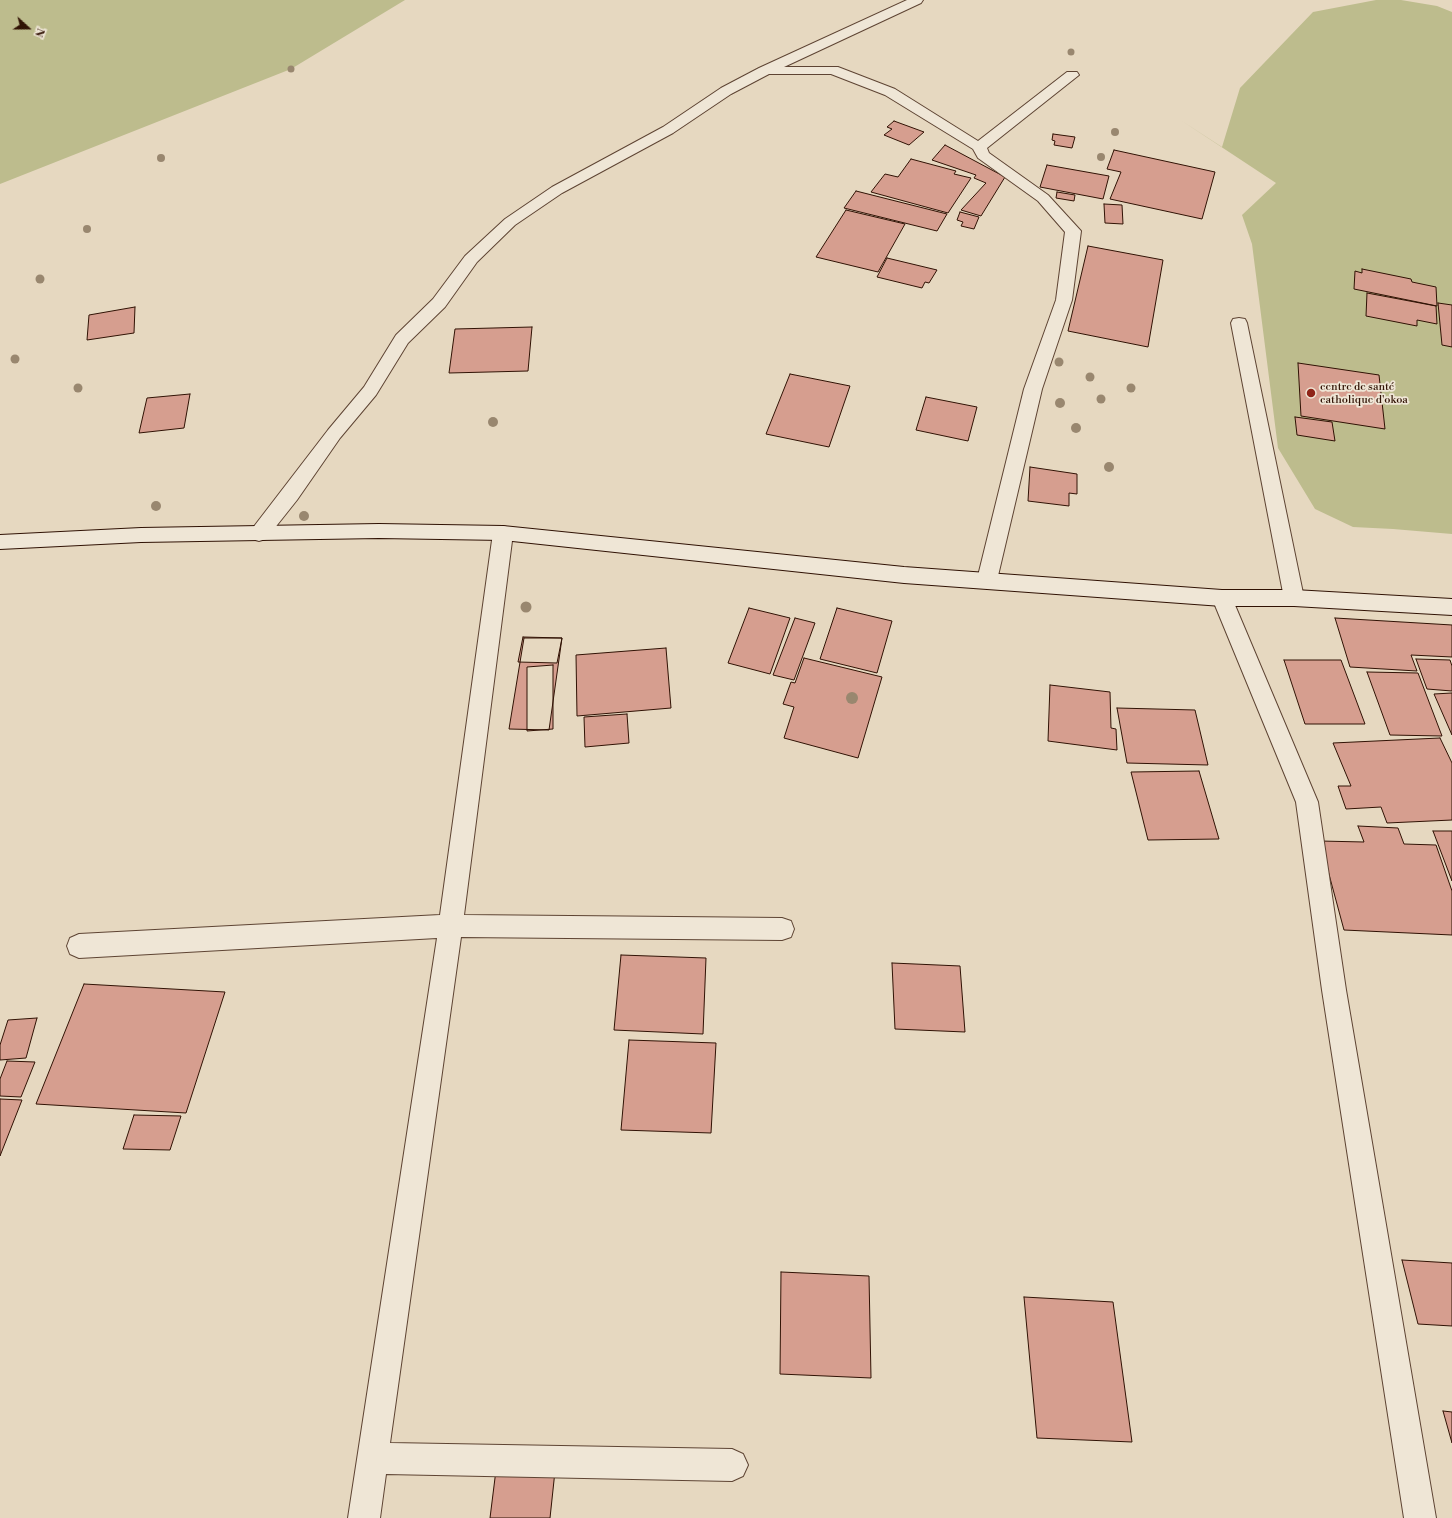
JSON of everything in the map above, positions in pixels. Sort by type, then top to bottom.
[{"type":"street","points":[[259,534],[290,495],[334,434],[370,391],[402,339],[439,303],[471,259],[510,222],[557,190],[668,130],[726,92],[764,71],[917,0]]},
{"type":"street","points":[[764,71],[833,70],[890,92],[978,147],[983,155],[1043,198],[1073,231],[1064,300],[1033,389],[987,580]]},
{"type":"street","points":[[978,147],[1072,76]]},
{"type":"street","points":[[1239,323],[1294,598]]},
{"type":"street","points":[[0,542],[141,535],[379,531],[503,534],[904,575],[1222,598],[1294,598],[1452,607]]},
{"type":"street","points":[[364,1518],[451,926],[503,534]]},
{"type":"street","points":[[1222,598],[1307,802],[1334,990],[1420,1518]]},
{"type":"street","points":[[79,946],[451,926],[782,929]]},
{"type":"street","points":[[374,1458],[732,1465]]},
{"type":"shaded area","points":[[0,0],[405,0],[291,69],[0,184]]},
{"type":"shaded area","points":[[1376,0],[1401,0],[1437,6],[1452,12],[1452,534],[1353,527],[1315,509],[1278,448],[1252,244],[1242,215],[1276,183],[1182,121],[1222,147],[1240,88],[1313,12]]},
{"type":"building","points":[[894,121],[924,132],[909,145],[884,135],[892,129],[887,127]]},
{"type":"building","points":[[1053,134],[1075,137],[1072,148],[1054,145],[1055,141],[1052,140]]},
{"type":"building","points":[[945,145],[1005,177],[981,216],[961,210],[986,183],[974,178],[976,175],[932,160]]},
{"type":"building","points":[[1114,150],[1215,172],[1202,219],[1110,199],[1121,172],[1107,169]]},
{"type":"building","points":[[911,159],[956,171],[954,174],[971,178],[948,213],[871,192],[885,174],[898,177]]},
{"type":"building","points":[[1047,165],[1109,176],[1103,199],[1040,187]]},
{"type":"building","points":[[856,191],[947,214],[937,231],[844,208]]},
{"type":"building","points":[[1057,192],[1075,195],[1074,201],[1056,198]]},
{"type":"building","points":[[1104,204],[1122,205],[1123,224],[1105,223]]},
{"type":"building","points":[[846,210],[905,224],[878,272],[816,257]]},
{"type":"building","points":[[960,212],[979,217],[974,229],[961,226],[963,222],[957,220]]},
{"type":"building","points":[[1088,246],[1163,260],[1148,347],[1068,331]]},
{"type":"building","points":[[887,258],[937,270],[929,283],[925,282],[922,288],[877,277]]},
{"type":"building","points":[[1362,269],[1411,279],[1412,282],[1436,287],[1437,306],[1354,289],[1355,271],[1362,273]]},
{"type":"building","points":[[1367,293],[1436,306],[1437,324],[1417,320],[1417,326],[1366,316]]},
{"type":"building","points":[[1438,303],[1452,305],[1452,347],[1442,345]]},
{"type":"building","points":[[135,307],[134,333],[87,340],[89,315]]},
{"type":"building","points":[[532,327],[528,371],[449,373],[455,329]]},
{"type":"building","points":[[1298,363],[1379,375],[1385,429],[1301,416]]},
{"type":"building","points":[[790,374],[850,386],[829,447],[766,434]]},
{"type":"building","points":[[190,394],[184,428],[139,433],[147,398]]},
{"type":"building","points":[[926,397],[977,407],[968,441],[916,430]]},
{"type":"building","points":[[1295,417],[1332,422],[1335,441],[1297,435]]},
{"type":"building","points":[[1030,467],[1077,474],[1077,494],[1069,493],[1069,506],[1028,501]]},
{"type":"building","points":[[749,608],[790,618],[770,674],[728,663]]},
{"type":"building","points":[[837,608],[892,621],[877,673],[820,659]]},
{"type":"building","points":[[795,618],[815,623],[794,680],[773,675]]},
{"type":"building","points":[[1335,618],[1452,625],[1452,657],[1411,655],[1417,671],[1350,667]]},
{"type":"building","points":[[523,637],[562,638],[557,663],[518,662]]},
{"type":"building","points":[[524,638],[562,638],[549,730],[509,729]]},
{"type":"building","points":[[666,648],[671,708],[577,716],[576,655]]},
{"type":"building","points":[[804,658],[882,677],[858,758],[784,738],[794,707],[783,704],[791,682],[795,683]]},
{"type":"building","points":[[1416,659],[1450,660],[1452,666],[1452,691],[1427,689]]},
{"type":"building","points":[[1284,660],[1341,660],[1365,724],[1305,724]]},
{"type":"building","points":[[553,665],[553,729],[527,731],[527,667]]},
{"type":"building","points":[[1367,672],[1418,673],[1442,736],[1390,735]]},
{"type":"building","points":[[1050,685],[1110,692],[1111,728],[1116,729],[1117,750],[1048,741]]},
{"type":"building","points":[[1452,693],[1452,735],[1434,694]]},
{"type":"building","points":[[1117,708],[1195,710],[1208,765],[1127,763]]},
{"type":"building","points":[[627,714],[629,743],[585,747],[584,717]]},
{"type":"building","points":[[1440,738],[1452,763],[1452,820],[1387,823],[1381,807],[1346,809],[1338,786],[1351,786],[1333,743]]},
{"type":"building","points":[[1199,771],[1219,839],[1148,840],[1131,772]]},
{"type":"building","points":[[1358,826],[1398,828],[1404,844],[1436,845],[1452,891],[1452,935],[1344,930],[1320,841],[1364,842]]},
{"type":"building","points":[[1433,831],[1452,831],[1452,881]]},
{"type":"building","points":[[621,955],[706,958],[703,1034],[614,1030]]},
{"type":"building","points":[[892,963],[960,966],[965,1032],[895,1029]]},
{"type":"building","points":[[84,984],[225,992],[186,1113],[36,1104]]},
{"type":"building","points":[[37,1018],[26,1058],[0,1060],[0,1045],[8,1020]]},
{"type":"building","points":[[629,1040],[716,1043],[711,1133],[621,1130]]},
{"type":"building","points":[[7,1061],[35,1062],[21,1097],[0,1096],[0,1079]]},
{"type":"building","points":[[0,1099],[22,1100],[0,1156]]},
{"type":"building","points":[[134,1115],[181,1116],[170,1150],[123,1149]]},
{"type":"building","points":[[1402,1260],[1452,1263],[1452,1326],[1418,1324]]},
{"type":"building","points":[[781,1272],[869,1276],[871,1378],[780,1374]]},
{"type":"building","points":[[1024,1297],[1113,1302],[1132,1442],[1037,1438]]},
{"type":"building","points":[[1443,1411],[1452,1412],[1452,1443]]},
{"type":"building","points":[[496,1470],[555,1471],[550,1518],[490,1518]]},
{"type":"place","name":"centre de santé catholique d'okoa","points":[[1311,393]]}]
